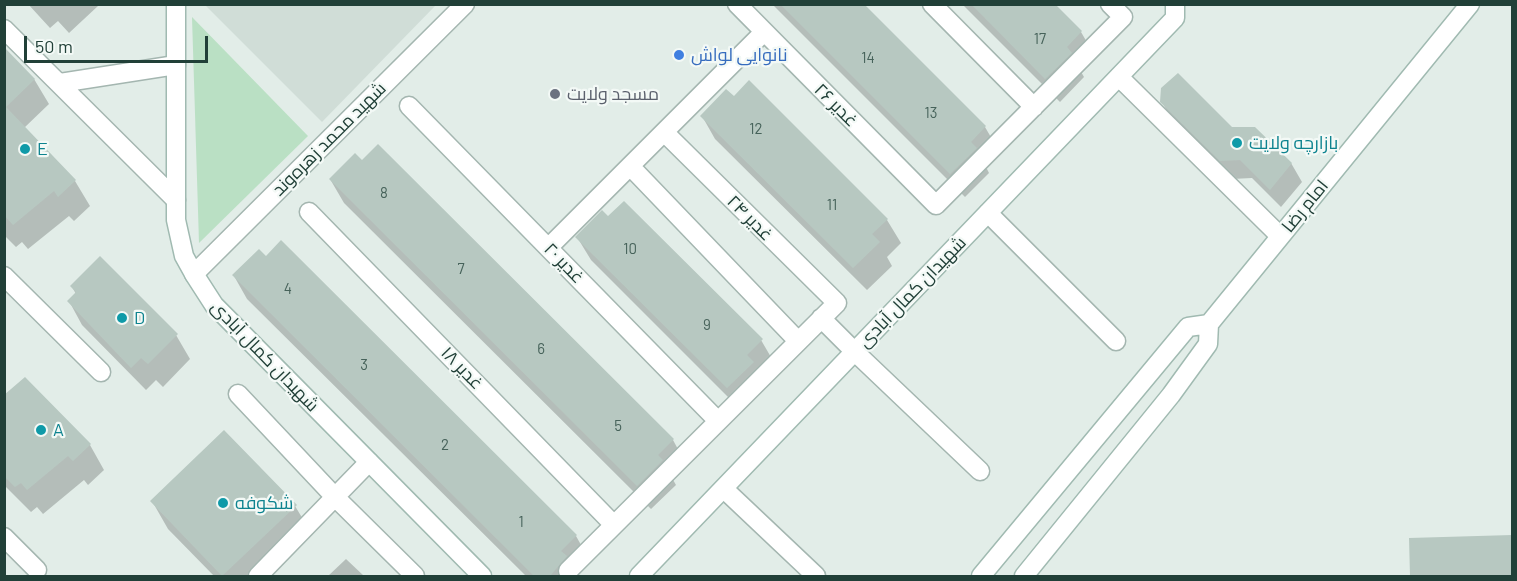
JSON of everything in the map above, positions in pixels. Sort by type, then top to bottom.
[{"type":"street","name":"شهیدان کمال آبادی","points":[[176,4],[176,220],[184,256],[214,305],[483,576]]},
{"type":"street","name":"شهید محمد زهره‌وند","points":[[194,274],[465,4]]},
{"type":"street","name":"غدیر ۲۶","points":[[737,4],[936,205],[1034,107]]},
{"type":"street","points":[[932,4],[1034,107],[1117,11]]},
{"type":"street","name":"شهیدان کمال آبادی","points":[[639,576],[1175,18],[1175,4]]},
{"type":"street","name":"امام رضا","points":[[1024,576],[1170,395],[1208,344],[1209,324],[1470,4]]},
{"type":"street","points":[[4,29],[176,200]]},
{"type":"street","points":[[549,247],[764,32]]},
{"type":"street","points":[[60,83],[176,65]]},
{"type":"street","points":[[1119,77],[1280,236]]},
{"type":"street","name":"غدیر ۲۰","points":[[409,106],[718,421]]},
{"type":"street","name":"غدیر ۲۴","points":[[664,132],[837,303],[821,318]]},
{"type":"street","points":[[630,166],[798,341]]},
{"type":"street","name":"غدیر ۱۸","points":[[309,212],[614,525]]},
{"type":"street","points":[[988,213],[1116,341]]},
{"type":"street","points":[[4,276],[101,372]]},
{"type":"street","points":[[568,571],[821,318],[980,471]]},
{"type":"street","points":[[981,576],[1188,327],[1209,324]]},
{"type":"street","points":[[238,394],[335,497],[415,576]]},
{"type":"street","points":[[258,576],[369,462]]},
{"type":"street","points":[[724,489],[816,576]]},
{"type":"street","points":[[4,537],[37,570]]},
{"type":"shaded area","points":[[205,5],[436,5],[322,122]]},
{"type":"green space","points":[[192,17],[308,136],[199,243]]},
{"type":"building","points":[[780,4],[864,4],[986,126],[971,142],[977,148],[950,174]]},
{"type":"building","points":[[971,4],[1055,4],[1082,31],[1067,47],[1072,53],[1045,79]]},
{"type":"building","name":"E","points":[[4,47],[35,79],[6,107],[76,180],[58,197],[54,191],[13,225],[4,215]]},
{"type":"building","name":"بازارچه ولایت","points":[[1178,73],[1232,127],[1255,127],[1292,163],[1270,190],[1240,160],[1220,161],[1160,102],[1161,88]]},
{"type":"building","points":[[749,80],[888,219],[872,234],[880,242],[853,268],[700,116],[726,89],[734,96]]},
{"type":"building","points":[[378,144],[674,439],[658,455],[663,460],[637,486],[329,179],[355,153],[362,160]]},
{"type":"building","points":[[624,201],[763,339],[747,355],[754,362],[727,388],[575,237],[602,210],[608,216]]},
{"type":"building","points":[[281,240],[577,535],[561,551],[567,556],[550,576],[534,576],[232,275],[259,249],[266,256]]},
{"type":"building","name":"D","points":[[100,256],[178,334],[148,364],[141,358],[131,368],[67,301],[76,292],[70,286]]},
{"type":"building","name":"A","points":[[25,377],[91,444],[73,461],[68,456],[27,490],[21,483],[15,487],[4,476],[4,395]]},
{"type":"building","name":"شکوفه","points":[[224,430],[297,505],[222,576],[150,501]]},
{"type":"building","points":[[1512,535],[1512,576],[1410,576],[1409,538]]},
{"type":"place","name":"نانوایی لواش","points":[[679,55]]},
{"type":"place","name":"مسجد ولایت","points":[[555,94]]},
{"type":"place","name":"بازارچه ولایت","points":[[1237,143]]},
{"type":"place","name":"E","points":[[25,149]]},
{"type":"place","name":"D","points":[[122,318]]},
{"type":"place","name":"A","points":[[41,430]]},
{"type":"place","name":"شکوفه","points":[[223,503]]}]
